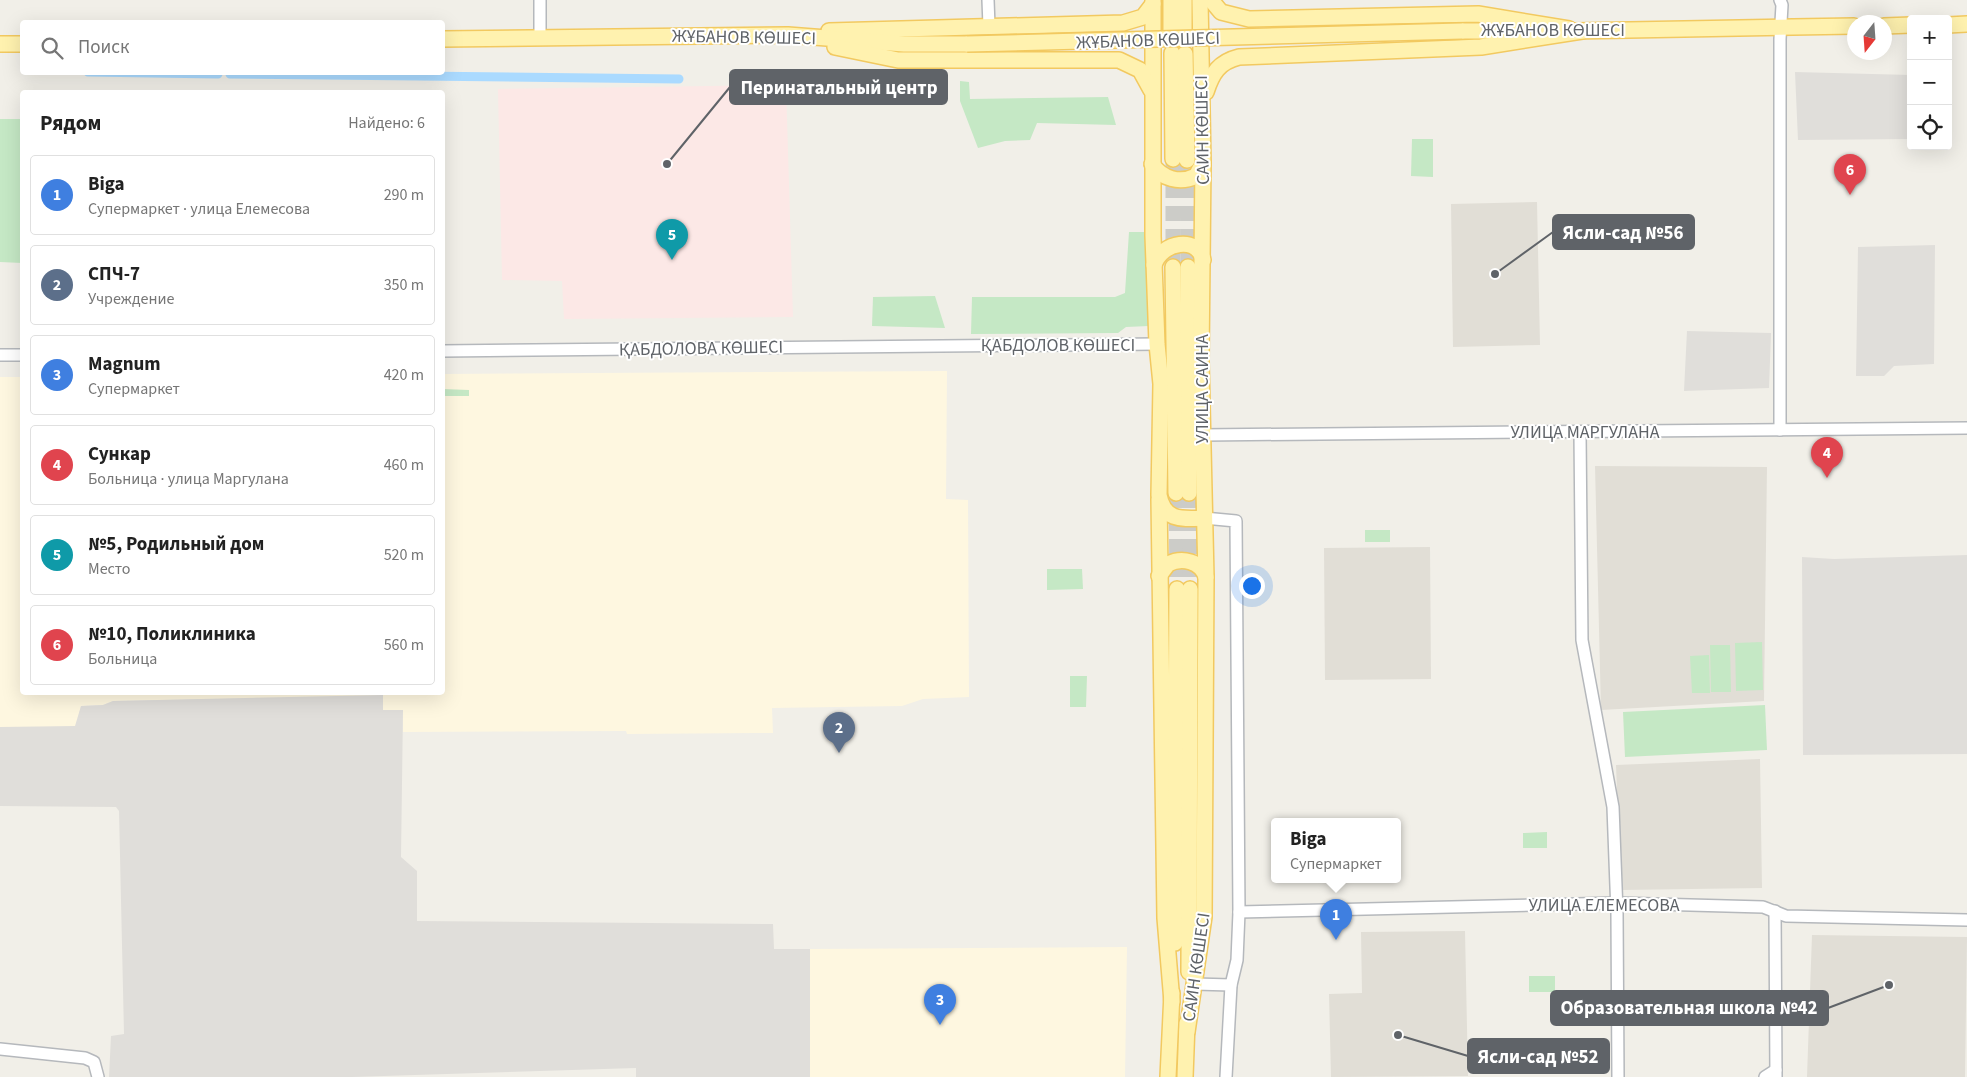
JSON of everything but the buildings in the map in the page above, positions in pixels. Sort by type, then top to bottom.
[{"type":"main road","points":[[1171,0],[1178,31],[1184,0]]},
{"type":"main road","name":"САИН КӨШЕСІ","points":[[1200,0],[1203,260]]},
{"type":"main road","points":[[1211,0],[1221,12],[1249,19],[1478,14],[1582,31]]},
{"type":"main road","points":[[788,35],[1133,22],[1143,17],[1153,2]]},
{"type":"main road","points":[[1153,2],[1152,164],[1164,176],[1178,180],[1196,176],[1203,163]]},
{"type":"main road","points":[[1952,25],[1967,24]]},
{"type":"main road","points":[[1892,26],[1907,25]]},
{"type":"main road","name":"ЖҰБАНОВ КӨШЕСІ","points":[[445,38],[788,35],[904,44],[967,44],[1462,31],[1847,26]]},
{"type":"main road","points":[[1202,100],[1216,69],[1230,59],[1239,56],[1481,46],[1582,31]]},
{"type":"main road","points":[[788,35],[868,55],[898,60],[1119,60],[1140,70],[1152,92]]},
{"type":"main road","points":[[0,44],[20,44]]},
{"type":"main road","name":"САИН КӨШЕСІ","points":[[1178,54],[1180,160]]},
{"type":"main road","name":"САИН КӨШЕСІ","points":[[1152,164],[1157,344],[1161,384],[1159,576],[1165,918],[1172,1002]]},
{"type":"main road","points":[[1154,266],[1161,252],[1168,247],[1178,245],[1196,249],[1201,254],[1203,260]]},
{"type":"main road","name":"УЛИЦА САИНА","points":[[1203,260],[1201,361],[1204,518]]},
{"type":"main road","points":[[1180,267],[1182,493]]},
{"type":"main road","points":[[1159,495],[1162,507],[1170,515],[1185,518],[1204,518]]},
{"type":"main road","name":"САИН КӨШЕСІ","points":[[1187,1032],[1204,917],[1206,578],[1204,518]]},
{"type":"main road","points":[[1159,576],[1168,564],[1184,561],[1192,562],[1200,568],[1206,578]]},
{"type":"main road","name":"САИН КӨШЕСІ","points":[[1168,1077],[1176,915],[1184,589],[1190,917],[1187,1032]]},
{"type":"main road","points":[[1185,1077],[1187,1032]]},
{"type":"street","points":[[540,0],[540,37]]},
{"type":"street","points":[[988,0],[989,26]]},
{"type":"street","points":[[1780,0],[1782,6],[1780,430]]},
{"type":"street","name":"ҚАБДОЛОВ КӨШЕСІ","points":[[959,345],[1157,344]]},
{"type":"street","name":"ҚАБДОЛОВА КӨШЕСІ","points":[[445,351],[959,345]]},
{"type":"street","points":[[0,355],[20,355]]},
{"type":"street","name":"УЛИЦА МАРГУЛАНА","points":[[1203,435],[1967,428]]},
{"type":"street","points":[[1580,433],[1582,640],[1613,807],[1617,903],[1618,1077]]},
{"type":"street","points":[[1204,518],[1236,521],[1239,912],[1237,960],[1231,985],[1226,1077]]},
{"type":"street","name":"УЛИЦА ЕЛЕМЕСОВА","points":[[1239,912],[1617,903],[1763,907],[1786,916],[1967,920]]},
{"type":"street","points":[[1765,1077],[1776,1073],[1775,911]]},
{"type":"street","points":[[1195,984],[1231,985]]},
{"type":"street","points":[[0,1049],[85,1058],[94,1062],[98,1077]]},
{"type":"shaded area","points":[[1795,72],[1907,75],[1907,139],[1798,140]]},
{"type":"shaded area","points":[[786,85],[793,317],[564,319],[562,281],[502,280],[498,89]]},
{"type":"shaded area","points":[[1537,202],[1540,345],[1453,347],[1451,204]]},
{"type":"shaded area","points":[[1935,245],[1934,364],[1894,366],[1884,376],[1856,376],[1858,247]]},
{"type":"shaded area","points":[[1687,331],[1771,333],[1769,388],[1684,391]]},
{"type":"shaded area","points":[[947,371],[946,499],[968,500],[969,697],[923,699],[902,706],[772,708],[773,733],[627,734],[626,731],[403,732],[402,710],[383,710],[383,696],[113,701],[103,705],[81,706],[76,727],[0,727],[0,377],[20,377],[20,695],[445,695],[445,374]]},
{"type":"shaded area","points":[[1595,466],[1767,467],[1764,701],[1601,710]]},
{"type":"shaded area","points":[[1430,547],[1431,679],[1325,680],[1324,548]]},
{"type":"shaded area","points":[[1967,555],[1967,754],[1803,755],[1802,557],[1834,559]]},
{"type":"shaded area","points":[[383,695],[383,710],[403,710],[401,857],[417,871],[417,921],[773,924],[774,949],[810,949],[810,1077],[636,1077],[636,1068],[352,1077],[109,1077],[111,1036],[124,1034],[119,811],[116,807],[0,806],[0,727],[75,726],[81,706],[103,705],[113,701]]},
{"type":"shaded area","points":[[1760,759],[1762,888],[1621,890],[1616,765]]},
{"type":"shaded area","points":[[1465,931],[1468,1076],[1331,1077],[1329,994],[1362,993],[1361,932]]},
{"type":"shaded area","points":[[1812,935],[1967,937],[1965,1077],[1807,1077]]},
{"type":"shaded area","points":[[1127,947],[1125,1077],[810,1077],[810,949]]},
{"type":"green space","points":[[960,81],[969,82],[970,99],[1108,97],[1116,125],[1037,123],[1030,140],[1005,141],[978,148],[960,101]]},
{"type":"green space","points":[[0,119],[20,119],[20,263],[0,262]]},
{"type":"green space","points":[[1412,139],[1433,139],[1433,177],[1411,176]]},
{"type":"green space","points":[[1129,232],[1148,232],[1149,326],[1126,327],[1118,333],[971,334],[972,297],[1115,297],[1125,293]]},
{"type":"green space","points":[[935,296],[945,328],[872,326],[873,297]]},
{"type":"green space","points":[[445,389],[469,390],[469,396],[445,396]]},
{"type":"green space","points":[[1365,530],[1390,530],[1390,542],[1365,542]]},
{"type":"green space","points":[[1047,569],[1082,569],[1083,589],[1047,590]]},
{"type":"green space","points":[[1762,642],[1763,690],[1736,691],[1735,643]]},
{"type":"green space","points":[[1710,645],[1730,645],[1731,692],[1711,692]]},
{"type":"green space","points":[[1709,655],[1710,693],[1692,693],[1690,656]]},
{"type":"green space","points":[[1070,676],[1087,676],[1086,707],[1070,707]]},
{"type":"green space","points":[[1765,705],[1767,750],[1625,757],[1623,712]]},
{"type":"green space","points":[[1547,832],[1547,848],[1523,848],[1523,833]]},
{"type":"green space","points":[[1529,976],[1555,976],[1555,992],[1529,992]]},
{"type":"waterway","points":[[320,75],[679,79]]},
{"type":"tunnel","points":[[1173,159],[1173,267]]},
{"type":"tunnel","points":[[1187,160],[1188,267]]},
{"type":"tunnel","points":[[1176,493],[1177,589]]},
{"type":"tunnel","points":[[1189,493],[1190,589]]},
{"type":"place","name":"Перинатальный центр","points":[[667,164]]},
{"type":"place","name":"№10, Поликлиника","points":[[1850,195]]},
{"type":"place","name":"№5, Родильный дом","points":[[672,260]]},
{"type":"place","name":"Ясли-сад №56","points":[[1495,274]]},
{"type":"place","name":"Сункар","points":[[1827,478]]},
{"type":"place","name":"СПЧ-7","points":[[839,753]]},
{"type":"place","name":"Biga","points":[[1336,940]]},
{"type":"place","name":"Образовательная школа №42","points":[[1889,985]]},
{"type":"place","name":"Magnum","points":[[940,1025]]},
{"type":"place","name":"Ясли-сад №52","points":[[1398,1035]]}]
